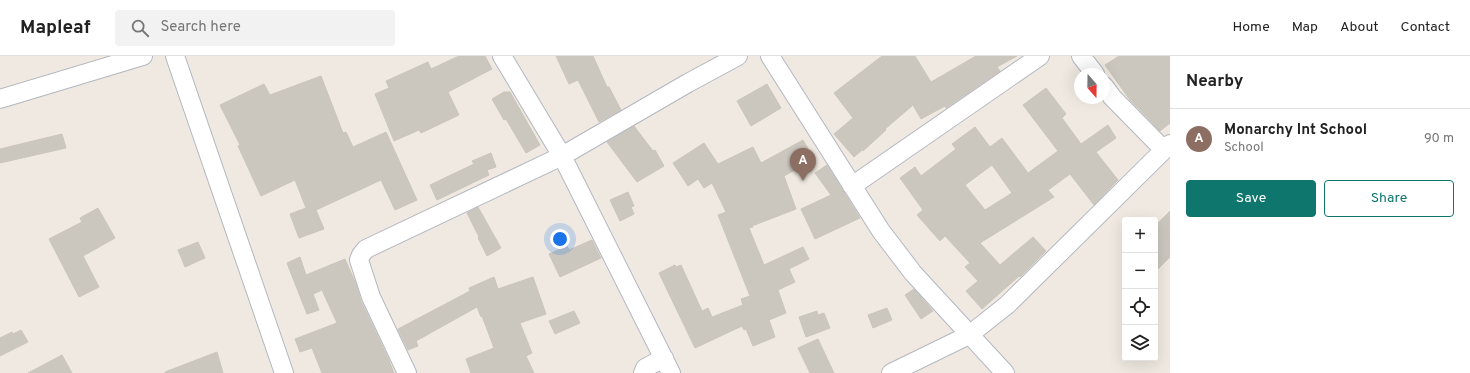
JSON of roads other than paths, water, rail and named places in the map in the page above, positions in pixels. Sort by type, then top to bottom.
[{"type":"street","points":[[0,99],[143,56]]},
{"type":"street","points":[[175,56],[280,372]]},
{"type":"street","points":[[502,56],[562,156],[668,365],[645,368],[643,373]]},
{"type":"street","points":[[406,373],[371,297],[359,260],[360,255],[366,249],[562,156],[688,83],[738,56]]},
{"type":"street","points":[[770,56],[881,231],[913,273],[1005,373]]},
{"type":"street","points":[[852,186],[1040,56]]},
{"type":"street","points":[[1081,56],[1090,68]]},
{"type":"street","points":[[890,373],[969,335],[1007,305],[1167,147],[1110,94]]},
{"type":"place","name":"Monarchy Int School","points":[[803,181]]}]
